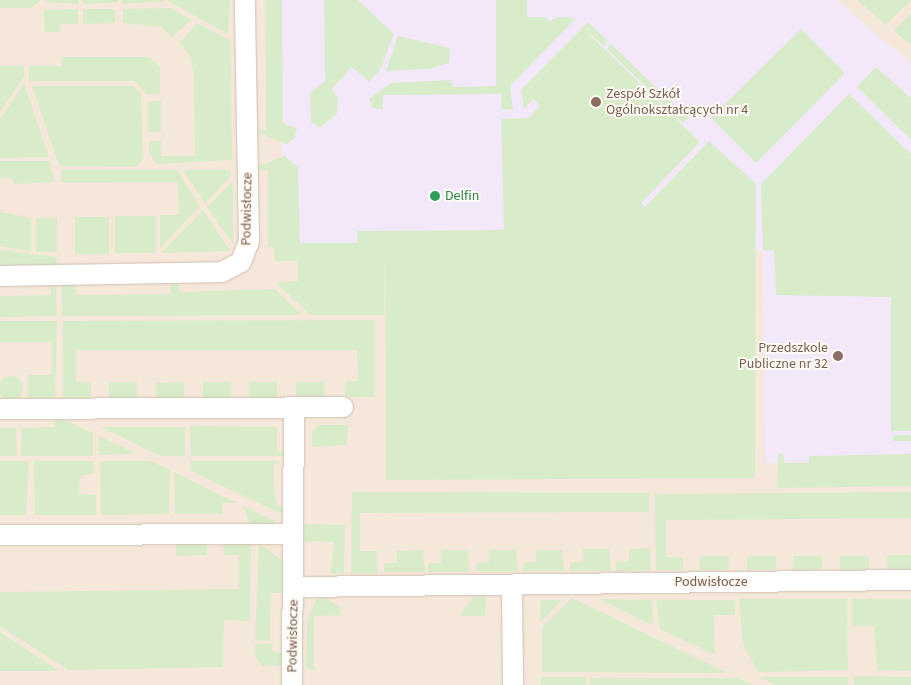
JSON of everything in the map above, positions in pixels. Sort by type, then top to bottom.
[{"type":"street","name":"Podwisłocze","points":[[0,276],[229,270],[241,262],[249,241],[244,0]]},
{"type":"street","points":[[0,409],[343,407]]},
{"type":"street","name":"Podwisłocze","points":[[292,685],[294,408]]},
{"type":"street","points":[[0,535],[293,534]]},
{"type":"street","name":"Podwisłocze","points":[[293,587],[512,586],[570,581],[911,580]]},
{"type":"street","points":[[512,586],[513,685]]},
{"type":"shaded area","points":[[0,0],[911,0],[911,685],[0,685]]},
{"type":"shaded area","name":"Zespół Szkół Ogólnokształcących nr 4","points":[[279,0],[837,0],[911,64],[911,461],[765,463],[763,251],[753,250],[753,236],[283,244]]},
{"type":"green space","points":[[0,0],[41,0],[31,8],[0,8]]},
{"type":"green space","points":[[47,0],[79,0],[79,4],[45,2]]},
{"type":"green space","points":[[82,0],[118,0],[118,2],[84,4]]},
{"type":"green space","points":[[121,0],[164,0],[164,1],[123,4]]},
{"type":"green space","points":[[168,0],[230,0],[228,34],[168,1]]},
{"type":"green space","points":[[265,0],[282,0],[283,123],[297,129],[294,139],[286,144],[255,131],[266,130]]},
{"type":"green space","points":[[324,0],[358,0],[394,34],[380,70],[369,82],[352,67],[332,89],[338,98],[337,114],[320,128],[311,122],[310,93],[325,81]]},
{"type":"green space","points":[[496,0],[527,0],[527,17],[545,17],[550,22],[556,17],[576,18],[510,86],[513,110],[501,109],[501,94],[383,95],[383,110],[372,108],[369,99],[391,83],[451,80],[452,87],[496,86]]},
{"type":"green space","points":[[857,0],[911,0],[886,25]]},
{"type":"green space","points":[[171,8],[192,20],[172,37],[162,27],[123,23],[123,9]]},
{"type":"green space","points":[[78,9],[78,24],[60,24],[60,32],[45,32],[44,10]]},
{"type":"green space","points":[[83,9],[115,9],[115,23],[83,24]]},
{"type":"green space","points":[[911,13],[911,45],[894,31]]},
{"type":"green space","points":[[588,22],[608,41],[604,46],[584,29],[700,142],[641,203],[645,207],[709,141],[756,184],[755,478],[386,480],[385,251],[384,315],[311,315],[275,282],[298,281],[298,261],[275,261],[274,247],[268,247],[268,170],[257,170],[259,166],[285,156],[298,167],[300,243],[357,243],[357,231],[504,230],[501,119],[528,118],[540,106],[533,99],[524,109],[521,90]]},
{"type":"green space","points":[[197,23],[231,41],[232,160],[157,164],[149,154],[149,141],[161,141],[161,156],[195,156],[194,76],[190,55],[179,43]]},
{"type":"green space","points":[[801,29],[845,73],[756,163],[711,118]]},
{"type":"green space","points":[[398,36],[450,48],[449,63],[430,69],[386,71]]},
{"type":"green space","points":[[611,44],[688,118],[683,123],[607,49]]},
{"type":"green space","points":[[62,57],[149,57],[160,67],[160,94],[146,94],[135,81],[29,81],[29,66],[62,66]]},
{"type":"green space","points":[[0,66],[24,66],[24,77],[0,112]]},
{"type":"green space","points":[[876,67],[911,98],[911,140],[857,87]]},
{"type":"green space","points":[[24,83],[49,157],[0,158],[0,119]]},
{"type":"green space","points":[[32,86],[134,86],[141,94],[143,160],[135,167],[59,166]]},
{"type":"green space","points":[[849,94],[911,154],[911,431],[891,431],[891,297],[776,295],[774,250],[763,250],[761,184]]},
{"type":"green space","points":[[148,101],[161,101],[161,132],[148,132]]},
{"type":"green space","points":[[0,161],[50,161],[55,182],[14,184],[13,178],[0,178]]},
{"type":"green space","points":[[61,170],[177,170],[200,206],[160,248],[160,215],[179,215],[178,182],[61,183]]},
{"type":"green space","points":[[183,170],[230,170],[232,175],[205,203]]},
{"type":"green space","points":[[233,181],[233,244],[207,207]]},
{"type":"green space","points":[[203,210],[230,251],[161,253]]},
{"type":"green space","points":[[0,212],[31,218],[31,251],[0,246]]},
{"type":"green space","points":[[115,216],[156,216],[156,253],[115,253]]},
{"type":"green space","points":[[75,217],[109,217],[109,254],[75,254]]},
{"type":"green space","points":[[36,218],[57,218],[57,252],[36,252]]},
{"type":"green space","points":[[0,250],[56,257],[58,265],[0,266]]},
{"type":"green space","points":[[171,282],[179,282],[179,292],[275,289],[302,315],[62,316],[62,283],[76,283],[77,295],[170,294]]},
{"type":"green space","points":[[51,283],[56,283],[57,316],[0,317],[0,296],[51,295]]},
{"type":"green space","points":[[375,320],[375,397],[345,397],[345,382],[358,381],[357,350],[76,350],[76,382],[91,382],[91,398],[63,398],[63,321]]},
{"type":"green space","points":[[0,321],[57,321],[55,398],[28,398],[28,375],[52,375],[52,342],[0,342]]},
{"type":"green space","points":[[11,376],[19,380],[23,388],[19,396],[11,400],[3,396],[-1,388],[3,380]]},
{"type":"green space","points":[[109,382],[137,382],[137,398],[109,398]]},
{"type":"green space","points":[[184,382],[184,398],[156,398],[156,383]]},
{"type":"green space","points":[[203,382],[231,382],[231,398],[203,398]]},
{"type":"green space","points":[[249,382],[277,382],[277,398],[249,398]]},
{"type":"green space","points":[[296,382],[324,382],[324,398],[296,398]]},
{"type":"green space","points":[[55,416],[93,433],[93,456],[21,456],[22,428],[55,427]]},
{"type":"green space","points":[[319,425],[348,425],[347,445],[312,447],[312,432]]},
{"type":"green space","points":[[190,426],[277,427],[277,451],[284,452],[284,456],[191,456]]},
{"type":"green space","points":[[101,427],[185,427],[185,456],[160,456]]},
{"type":"green space","points":[[0,428],[16,428],[17,456],[0,456]]},
{"type":"green space","points":[[893,435],[911,435],[911,441],[893,441]]},
{"type":"green space","points":[[99,436],[137,454],[98,455]]},
{"type":"green space","points":[[778,454],[783,454],[784,463],[809,463],[809,456],[911,454],[911,486],[777,488]]},
{"type":"green space","points":[[0,461],[29,461],[26,515],[0,515]]},
{"type":"green space","points":[[34,461],[93,461],[95,473],[80,476],[79,494],[96,495],[96,515],[35,515]]},
{"type":"green space","points":[[100,461],[150,461],[170,470],[169,514],[101,515]]},
{"type":"green space","points":[[190,461],[283,461],[274,464],[274,485],[277,506],[283,507],[284,515],[191,471]]},
{"type":"green space","points":[[174,472],[237,503],[222,503],[223,514],[175,514]]},
{"type":"green space","points":[[352,492],[649,493],[649,512],[360,513],[360,551],[376,551],[378,573],[351,573]]},
{"type":"green space","points":[[911,492],[911,518],[666,520],[666,557],[683,558],[683,570],[656,570],[655,494]]},
{"type":"green space","points":[[243,506],[273,520],[276,522],[250,525]]},
{"type":"green space","points":[[303,524],[345,525],[344,573],[331,573],[334,542],[303,541]]},
{"type":"green space","points":[[176,543],[207,543],[207,555],[176,556]]},
{"type":"green space","points":[[223,543],[251,543],[250,621],[224,620],[223,667],[68,670],[0,626],[0,592],[239,589],[239,555],[224,555]]},
{"type":"green space","points":[[259,543],[284,562],[284,593],[271,593],[270,641],[255,640]]},
{"type":"green space","points":[[650,548],[651,570],[616,571],[616,562],[629,561],[629,549]]},
{"type":"green space","points":[[583,549],[609,549],[611,571],[570,571],[570,562],[583,562]]},
{"type":"green space","points":[[423,550],[425,572],[384,572],[384,563],[397,563],[397,551]]},
{"type":"green space","points":[[441,550],[467,550],[470,572],[428,572],[428,563],[441,563]]},
{"type":"green space","points":[[489,550],[516,550],[518,571],[476,571],[476,563],[489,562]]},
{"type":"green space","points":[[536,550],[562,550],[564,571],[523,571],[523,563],[536,562]]},
{"type":"green space","points":[[887,555],[911,555],[911,569],[887,569]]},
{"type":"green space","points":[[699,556],[729,556],[729,570],[700,570]]},
{"type":"green space","points":[[747,556],[776,556],[776,570],[747,570]]},
{"type":"green space","points":[[793,556],[822,556],[822,569],[793,570]]},
{"type":"green space","points":[[840,556],[869,556],[869,569],[840,570]]},
{"type":"green space","points":[[324,596],[339,607],[341,615],[314,616],[314,670],[306,669],[307,622],[316,600]]},
{"type":"green space","points":[[474,596],[486,596],[485,616],[460,616]]},
{"type":"green space","points":[[572,598],[727,673],[542,672],[542,628]]},
{"type":"green space","points":[[599,599],[652,600],[653,623],[649,624]]},
{"type":"green space","points":[[739,599],[847,599],[848,670],[758,672],[743,644]]},
{"type":"green space","points":[[852,599],[911,599],[911,671],[877,670],[874,626],[852,626]]},
{"type":"green space","points":[[541,600],[562,600],[540,623]]},
{"type":"green space","points":[[656,600],[735,600],[735,615],[714,615],[715,655],[660,629]]},
{"type":"green space","points":[[0,632],[59,671],[0,671]]},
{"type":"green space","points":[[255,644],[272,644],[272,651],[284,654],[284,666],[262,666],[255,657]]},
{"type":"green space","points":[[854,676],[911,677],[911,685],[854,685]]},
{"type":"green space","points":[[541,677],[586,677],[586,685],[541,685]]},
{"type":"green space","points":[[759,677],[848,677],[848,685],[776,685]]},
{"type":"green space","points":[[590,678],[738,678],[753,685],[590,685]]},
{"type":"place","name":"Zespół Szkół Ogólnokształcących nr 4","points":[[596,102]]},
{"type":"place","name":"Delfin","points":[[435,196]]},
{"type":"place","name":"Przedszkole Publiczne nr 32","points":[[838,356]]}]
